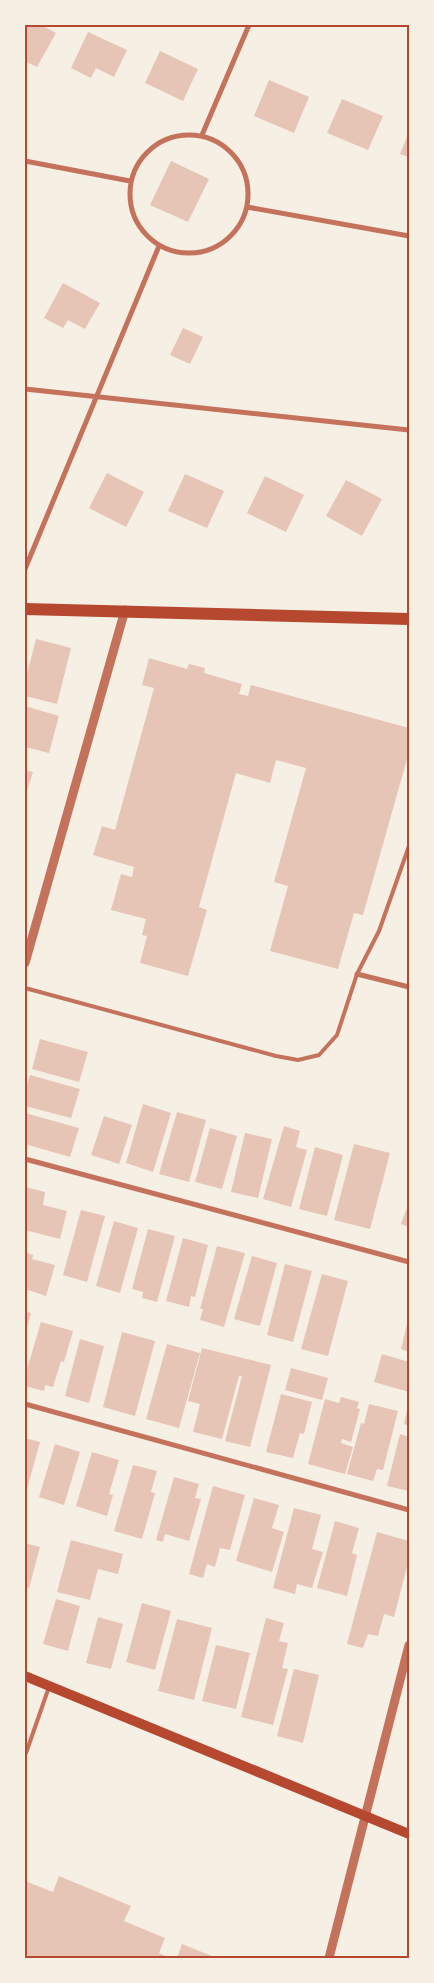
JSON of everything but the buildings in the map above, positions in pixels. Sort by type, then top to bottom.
[{"type":"main road","points":[[25,608],[409,619]]},
{"type":"main road","points":[[25,1676],[409,1834]]},
{"type":"street","points":[[202,135],[249,25]]},
{"type":"street","points":[[202,135],[224,146],[237,158],[246,176],[247,207],[244,217],[232,235],[206,251],[175,253],[159,246],[148,238],[131,211],[130,181],[134,170],[145,153],[171,136],[202,135]]},
{"type":"street","points":[[25,161],[130,181]]},
{"type":"street","points":[[247,207],[409,236]]},
{"type":"street","points":[[25,569],[159,246]]},
{"type":"street","points":[[25,389],[409,430]]},
{"type":"street","points":[[25,963],[125,610]]},
{"type":"street","points":[[357,974],[409,987]]},
{"type":"street","points":[[25,1159],[409,1262]]},
{"type":"street","points":[[25,1404],[409,1510]]},
{"type":"street","points":[[330,1958],[409,1646]]},
{"type":"lane","points":[[25,988],[276,1056],[298,1060],[319,1055],[337,1035],[357,974],[379,931],[409,846]]},
{"type":"lane","points":[[26,1753],[50,1686]]}]
